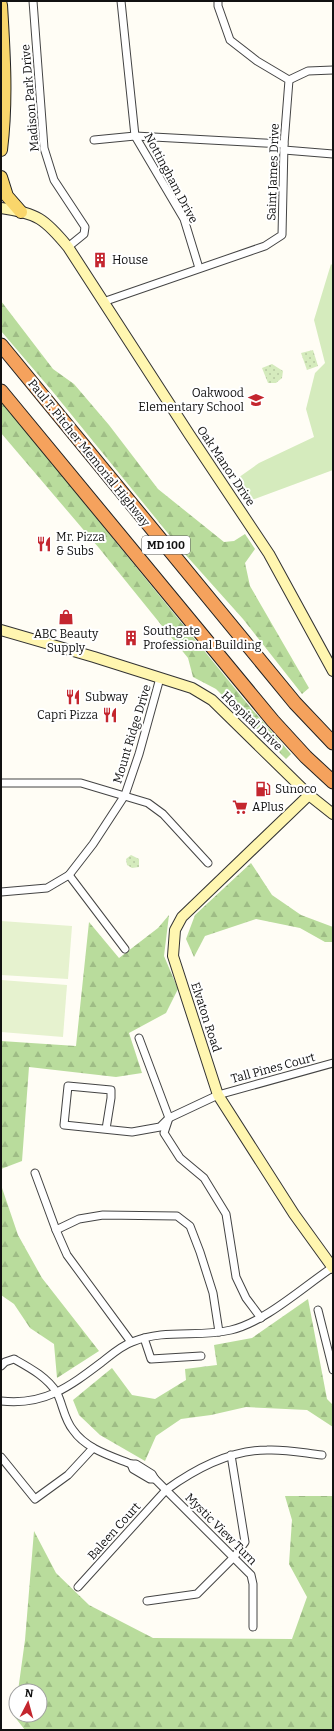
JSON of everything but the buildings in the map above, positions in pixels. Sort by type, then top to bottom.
[{"type":"highway","name":"Paul T. Pitcher Memorial Highway","points":[[1,345],[295,703],[333,743]]},
{"type":"highway","name":"MD 100","points":[[1,391],[273,721],[306,758],[333,782]]},
{"type":"main road","points":[[1,5],[5,94],[1,150]]},
{"type":"main road","points":[[1,178],[7,196],[21,212]]},
{"type":"street","name":"Madison Park Drive","points":[[33,1],[44,148],[54,180],[85,227],[84,234],[68,247]]},
{"type":"street","name":"Nottingham Drive","points":[[121,1],[135,136],[184,219],[199,268]]},
{"type":"street","points":[[218,1],[218,6],[230,40],[257,60],[289,80],[308,72],[333,70]]},
{"type":"street","name":"Saint James Drive","points":[[103,302],[265,246],[282,235],[284,147],[289,80]]},
{"type":"street","points":[[94,140],[135,136],[284,147],[333,154]]},
{"type":"street","name":"Oak Manor Drive","points":[[1,208],[29,213],[43,220],[53,229],[68,247],[269,554],[333,671]]},
{"type":"street","name":"Hospital Drive","points":[[1,630],[192,688],[212,700],[309,795],[333,814]]},
{"type":"street","name":"Mount Ridge Drive","points":[[69,875],[93,844],[125,795],[139,754],[160,678]]},
{"type":"street","points":[[1,783],[81,783],[148,803],[163,814],[208,863]]},
{"type":"street","name":"Elvaton Road","points":[[309,795],[182,917],[175,930],[173,956],[218,1095],[294,1214],[333,1267]]},
{"type":"street","points":[[1,892],[47,888],[69,875],[125,949]]},
{"type":"street","points":[[139,1038],[169,1118],[164,1133],[180,1158],[204,1178],[226,1214],[236,1277],[246,1298],[261,1318]]},
{"type":"street","name":"Tall Pines Court","points":[[106,1129],[111,1090],[68,1086],[64,1125],[132,1132],[160,1127],[169,1118],[218,1095],[333,1063]]},
{"type":"street","points":[[35,1174],[67,1255],[131,1342]]},
{"type":"street","points":[[56,1230],[79,1219],[103,1215],[177,1216],[190,1226],[200,1252],[214,1293],[219,1332]]},
{"type":"street","points":[[1,1401],[24,1402],[57,1393],[72,1385],[115,1352],[131,1342],[170,1333],[219,1332],[247,1325],[261,1318],[333,1267]]},
{"type":"street","points":[[318,1310],[333,1370]]},
{"type":"street","points":[[144,1338],[151,1359],[201,1356]]},
{"type":"street","points":[[1,1366],[5,1362],[14,1359],[43,1377],[57,1393]]},
{"type":"street","name":"Mystic View Turn","points":[[57,1393],[64,1414],[73,1431],[93,1448],[131,1464],[136,1464],[152,1474],[155,1480],[251,1575],[253,1584],[253,1626]]},
{"type":"street","points":[[1,1457],[35,1499],[68,1475],[93,1448]]},
{"type":"street","name":"Baleen Court","points":[[78,1587],[166,1490],[179,1481],[219,1459],[231,1455],[266,1450],[322,1455]]},
{"type":"street","points":[[147,1601],[197,1594],[234,1557],[245,1542],[231,1455]]},
{"type":"green space","points":[[331,264],[333,266],[333,470],[249,501],[235,480],[259,463],[314,437],[306,409],[315,373],[325,363],[314,320]]},
{"type":"green space","points":[[1,301],[53,369],[74,384],[109,425],[158,489],[224,542],[234,541],[245,534],[255,549],[245,563],[250,586],[309,688],[302,694],[243,619],[184,553],[53,392],[1,331]]},
{"type":"green space","points":[[313,350],[318,366],[307,370],[301,353]]},
{"type":"green space","points":[[272,364],[283,371],[282,378],[276,383],[268,383],[262,368]]},
{"type":"green space","points":[[1,401],[250,707],[291,754],[286,759],[216,689],[193,677],[188,658],[99,548],[1,433]]},
{"type":"green space","points":[[131,855],[139,859],[139,867],[132,868],[127,865],[126,859]]},
{"type":"green space","points":[[251,863],[272,895],[301,915],[333,927],[333,942],[325,942],[300,928],[256,919],[205,936],[194,957],[186,939],[195,915]]},
{"type":"green space","points":[[169,915],[164,956],[178,989],[166,1013],[129,1033],[142,1073],[116,1077],[29,1067],[22,1161],[1,1169],[1,1041],[76,1046],[89,922],[119,958],[158,928]]},
{"type":"green space","points":[[1,921],[72,926],[68,979],[1,975]]},
{"type":"green space","points":[[1,980],[67,985],[63,1037],[1,1032]]},
{"type":"green space","points":[[1,1185],[18,1235],[42,1278],[99,1351],[57,1378],[54,1344],[30,1328],[14,1304],[1,1295]]},
{"type":"green space","points":[[308,1299],[327,1399],[333,1405],[333,1427],[307,1410],[246,1407],[211,1415],[181,1419],[156,1436],[145,1461],[100,1435],[79,1415],[73,1400],[112,1368],[132,1395],[155,1399],[186,1380],[185,1369],[217,1365],[214,1345],[252,1338]]},
{"type":"green space","points":[[285,1496],[333,1496],[333,1730],[25,1730],[20,1723],[48,1723],[48,1683],[19,1683],[25,1640],[34,1531],[56,1573],[89,1605],[153,1638],[292,1639],[307,1597],[289,1564],[292,1520]]},
{"type":"place","name":"House","points":[[100,260]]},
{"type":"place","name":"Oakwood Elementary School","points":[[256,400]]},
{"type":"place","name":"Mr. Pizza & Subs","points":[[44,544]]},
{"type":"place","name":"ABC Beauty Supply","points":[[66,617]]},
{"type":"place","name":"Southgate Professional Building","points":[[131,638]]},
{"type":"place","name":"Subway","points":[[73,697]]},
{"type":"place","name":"Capri Pizza","points":[[110,715]]},
{"type":"place","name":"Sunoco","points":[[263,789]]},
{"type":"place","name":"APlus","points":[[240,807]]}]
